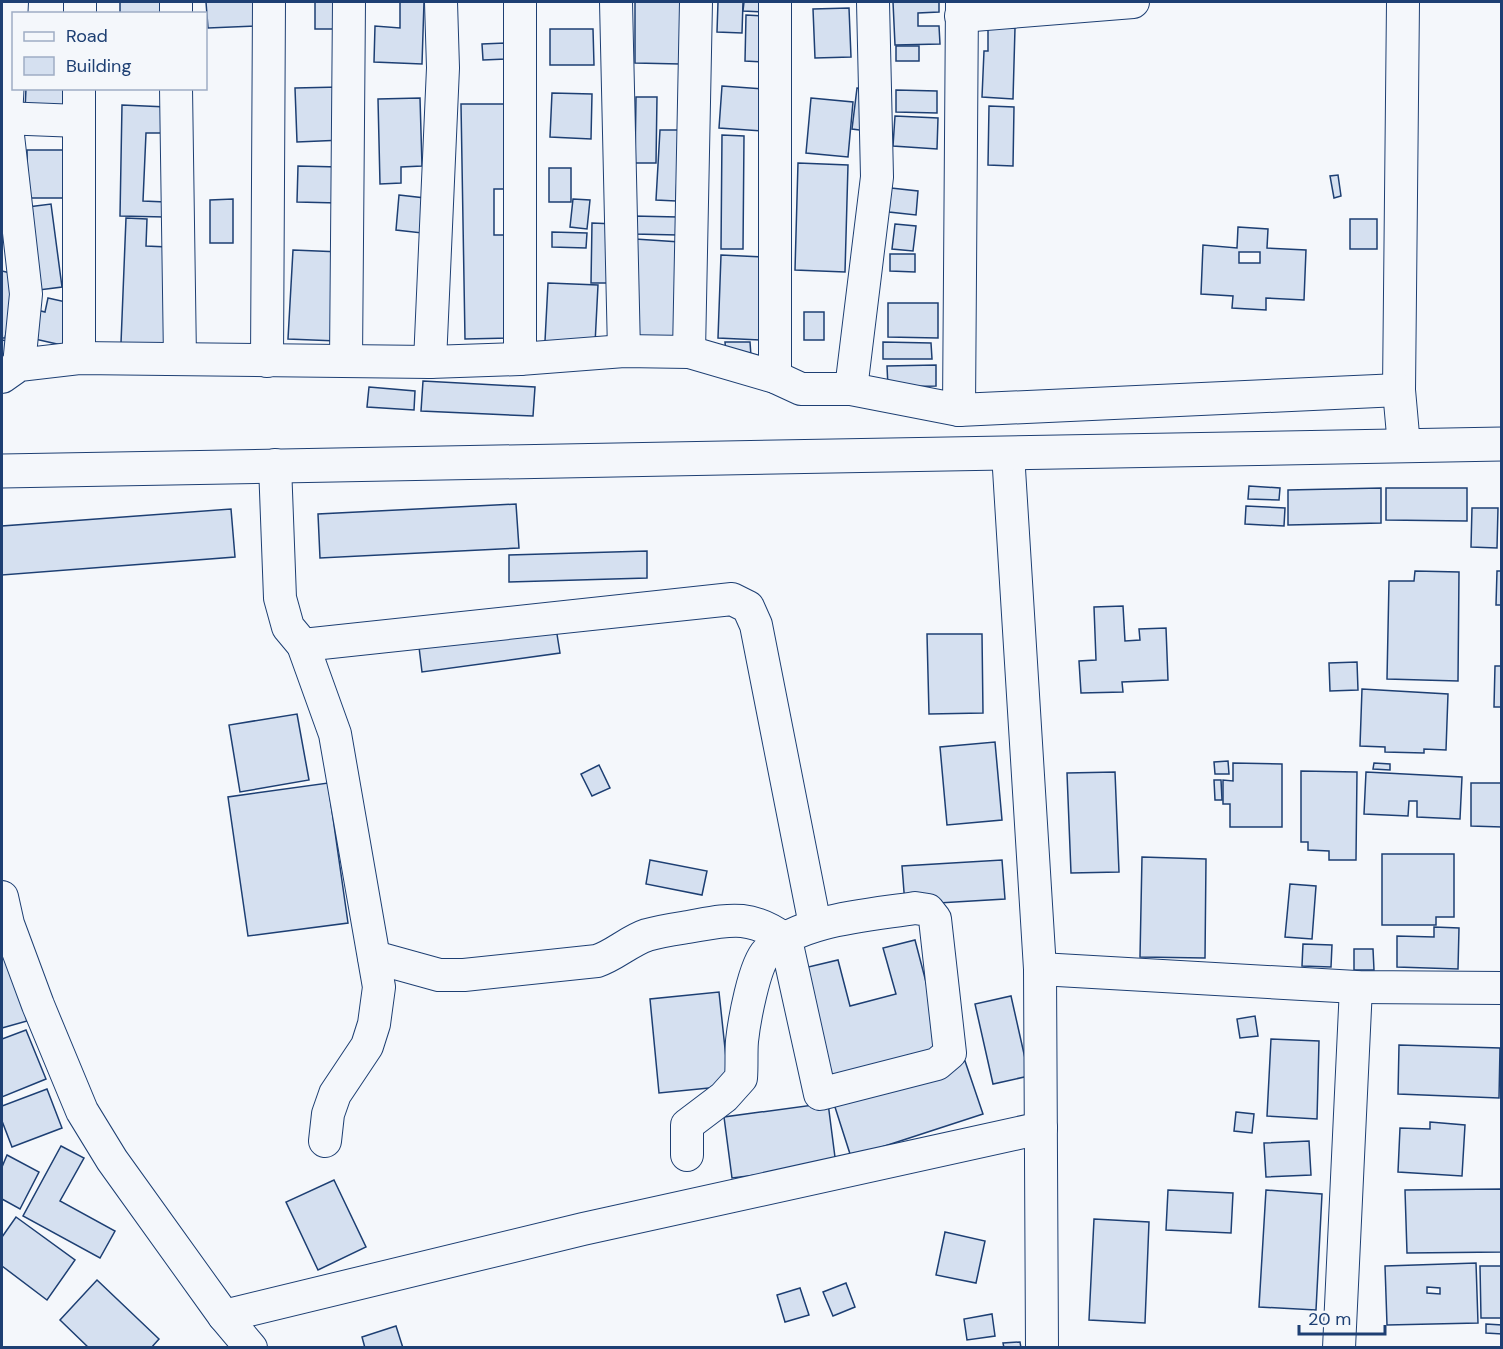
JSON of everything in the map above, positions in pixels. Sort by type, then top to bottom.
[{"type":"main road","points":[[2,471],[1502,444]]},
{"type":"street","points":[[12,2],[4,118],[26,294],[10,371],[79,358],[430,362],[520,359],[624,351],[689,352],[776,376],[801,389],[851,389],[959,410],[1400,390]]},
{"type":"street","points":[[267,361],[269,2]]},
{"type":"street","points":[[346,361],[349,2]]},
{"type":"street","points":[[430,362],[443,68],[441,2]]},
{"type":"street","points":[[520,2],[520,359]]},
{"type":"street","points":[[616,2],[624,351]]},
{"type":"street","points":[[689,352],[696,2]]},
{"type":"street","points":[[775,2],[776,376]]},
{"type":"street","points":[[851,389],[877,177],[873,2]]},
{"type":"street","points":[[959,410],[962,9],[1133,2]]},
{"type":"street","points":[[1403,2],[1400,390],[1404,446]]},
{"type":"street","points":[[79,90],[79,358]]},
{"type":"street","points":[[176,90],[180,360]]},
{"type":"street","points":[[4,118],[79,121]]},
{"type":"street","points":[[1008,453],[1040,969],[1042,1347]]},
{"type":"street","points":[[274,465],[280,598],[288,627],[303,645],[335,734],[379,987],[374,1024],[367,1046],[335,1094],[328,1114],[324,1142]]},
{"type":"street","points":[[303,645],[732,599],[748,607],[756,626],[815,925]]},
{"type":"street","points":[[2,897],[8,924],[38,1005],[82,1111],[112,1160],[224,1316],[251,1347]]},
{"type":"street","points":[[374,957],[439,975],[475,974],[597,961],[612,956],[645,936],[730,919],[754,922],[772,929],[786,940],[820,1094],[937,1064],[950,1053],[936,919],[928,910],[915,908],[815,925],[786,940],[765,953],[757,969],[742,1041],[741,1078],[724,1097],[687,1125],[687,1155]]},
{"type":"street","points":[[1040,969],[1356,987],[1502,988]]},
{"type":"street","points":[[1339,1347],[1356,987]]},
{"type":"street","points":[[224,1316],[583,1229],[1041,1128]]},
{"type":"building","points":[[120,2],[165,2],[165,12],[120,12]]},
{"type":"building","points":[[206,2],[255,2],[256,26],[208,28]]},
{"type":"building","points":[[315,2],[340,2],[340,29],[315,29]]},
{"type":"building","points":[[400,2],[424,2],[422,64],[374,62],[375,26],[400,28]]},
{"type":"building","points":[[635,2],[680,2],[680,64],[635,63]]},
{"type":"building","points":[[718,2],[743,2],[742,33],[717,32]]},
{"type":"building","points":[[744,2],[767,2],[766,12],[743,11]]},
{"type":"building","points":[[893,2],[939,2],[939,12],[918,13],[918,26],[939,26],[940,44],[895,45]]},
{"type":"building","points":[[849,8],[851,57],[815,58],[813,9]]},
{"type":"building","points":[[746,15],[764,16],[763,62],[745,61]]},
{"type":"building","points":[[988,28],[1015,28],[1013,99],[982,97],[984,51],[988,51]]},
{"type":"building","points":[[550,29],[593,29],[594,65],[550,65]]},
{"type":"building","points":[[505,43],[506,59],[483,60],[482,44]]},
{"type":"building","points":[[896,46],[919,46],[919,61],[896,61]]},
{"type":"building","points":[[722,86],[764,89],[762,131],[719,128]]},
{"type":"building","points":[[340,87],[343,140],[297,142],[295,88]]},
{"type":"building","points":[[857,88],[871,90],[867,131],[852,129]]},
{"type":"building","points":[[26,90],[71,90],[70,113],[25,111]]},
{"type":"building","points":[[896,90],[937,91],[937,113],[896,112]]},
{"type":"building","points":[[552,93],[592,94],[591,139],[550,137]]},
{"type":"building","points":[[636,97],[657,97],[656,163],[635,163]]},
{"type":"building","points":[[420,98],[422,166],[401,167],[401,183],[380,184],[378,99]]},
{"type":"building","points":[[811,98],[853,102],[848,157],[806,153]]},
{"type":"building","points":[[461,104],[504,104],[505,189],[494,189],[494,235],[507,235],[509,338],[465,339]]},
{"type":"building","points":[[122,105],[167,107],[167,133],[146,133],[143,201],[166,202],[165,217],[120,216]]},
{"type":"building","points":[[989,106],[1014,107],[1013,166],[988,165]]},
{"type":"building","points":[[895,116],[938,118],[937,149],[893,146]]},
{"type":"building","points":[[660,130],[679,130],[676,201],[656,200]]},
{"type":"building","points":[[722,135],[744,136],[743,249],[721,249]]},
{"type":"building","points":[[27,150],[69,150],[70,198],[28,198]]},
{"type":"building","points":[[798,163],[848,165],[845,272],[795,270]]},
{"type":"building","points":[[298,166],[339,167],[338,203],[297,202]]},
{"type":"building","points":[[549,168],[571,168],[571,202],[549,202]]},
{"type":"building","points":[[1338,175],[1341,196],[1334,198],[1330,176]]},
{"type":"building","points":[[891,188],[918,191],[916,215],[889,212]]},
{"type":"building","points":[[399,195],[425,198],[422,233],[396,230]]},
{"type":"building","points":[[233,199],[233,243],[210,243],[210,200]]},
{"type":"building","points":[[573,199],[590,200],[587,229],[570,227]]},
{"type":"building","points":[[51,204],[62,287],[31,291],[20,208]]},
{"type":"building","points":[[633,216],[678,217],[678,235],[633,234]]},
{"type":"building","points":[[126,218],[147,219],[146,246],[168,247],[164,345],[121,343]]},
{"type":"building","points":[[1350,219],[1377,219],[1377,249],[1350,249]]},
{"type":"building","points":[[592,223],[615,224],[613,283],[591,283]]},
{"type":"building","points":[[895,224],[916,226],[913,251],[892,249]]},
{"type":"building","points":[[1238,227],[1268,229],[1267,248],[1306,250],[1304,300],[1266,298],[1266,310],[1232,308],[1233,296],[1201,294],[1203,245],[1237,248]],"holes":[[[1239,252],[1260,252],[1260,263],[1239,263]]]},
{"type":"building","points":[[552,232],[587,233],[586,248],[552,247]]},
{"type":"building","points":[[635,239],[680,242],[674,342],[629,339]]},
{"type":"building","points":[[293,250],[341,252],[337,341],[288,339]]},
{"type":"building","points":[[890,254],[915,254],[915,272],[890,271]]},
{"type":"building","points":[[721,255],[763,257],[760,340],[718,338]]},
{"type":"building","points":[[2,271],[19,275],[5,338],[2,338]]},
{"type":"building","points":[[548,283],[598,285],[595,344],[545,341]]},
{"type":"building","points":[[48,298],[75,304],[66,346],[26,337],[33,309],[45,312]]},
{"type":"building","points":[[888,303],[938,303],[938,338],[888,337]]},
{"type":"building","points":[[804,312],[824,312],[824,340],[804,340]]},
{"type":"building","points":[[2,340],[8,341],[5,362],[2,361]]},
{"type":"building","points":[[725,342],[750,342],[751,356],[726,356]]},
{"type":"building","points":[[883,342],[931,343],[932,359],[883,359]]},
{"type":"building","points":[[936,365],[936,386],[888,387],[887,366]]},
{"type":"building","points":[[423,381],[535,387],[533,416],[421,411]]},
{"type":"building","points":[[369,387],[415,391],[414,410],[367,407]]},
{"type":"building","points":[[1249,486],[1280,488],[1279,500],[1248,499]]},
{"type":"building","points":[[1381,488],[1381,523],[1288,525],[1288,490]]},
{"type":"building","points":[[1386,488],[1467,488],[1467,521],[1386,520]]},
{"type":"building","points":[[516,504],[519,548],[320,558],[318,514]]},
{"type":"building","points":[[1246,506],[1285,508],[1284,526],[1245,524]]},
{"type":"building","points":[[1472,508],[1498,508],[1497,548],[1471,547]]},
{"type":"building","points":[[231,509],[235,557],[2,575],[2,526]]},
{"type":"building","points":[[647,551],[647,578],[509,582],[509,555]]},
{"type":"building","points":[[1415,571],[1459,572],[1458,681],[1387,679],[1389,581],[1414,581]]},
{"type":"building","points":[[1497,571],[1502,571],[1502,605],[1496,605]]},
{"type":"building","points":[[1123,606],[1125,641],[1140,640],[1139,629],[1166,628],[1168,680],[1122,682],[1123,692],[1081,693],[1079,661],[1096,660],[1094,607]]},
{"type":"building","points":[[556,628],[560,653],[422,672],[419,647]]},
{"type":"building","points":[[927,634],[982,634],[983,713],[929,714]]},
{"type":"building","points":[[1357,662],[1358,690],[1330,691],[1329,663]]},
{"type":"building","points":[[1495,666],[1502,666],[1502,707],[1494,707]]},
{"type":"building","points":[[1362,689],[1448,694],[1446,750],[1424,749],[1424,753],[1385,752],[1385,747],[1360,746]]},
{"type":"building","points":[[297,714],[309,780],[240,792],[229,725]]},
{"type":"building","points":[[995,742],[1002,820],[947,825],[940,747]]},
{"type":"building","points":[[1228,761],[1229,774],[1215,774],[1214,762]]},
{"type":"building","points":[[1233,763],[1282,764],[1282,827],[1230,827],[1230,804],[1223,804],[1223,780],[1233,781]]},
{"type":"building","points":[[1374,763],[1390,764],[1390,770],[1373,769]]},
{"type":"building","points":[[599,765],[610,788],[592,796],[581,774]]},
{"type":"building","points":[[1301,771],[1357,772],[1356,860],[1329,860],[1329,851],[1308,850],[1308,842],[1301,842]]},
{"type":"building","points":[[1115,772],[1119,872],[1071,873],[1067,773]]},
{"type":"building","points":[[1366,772],[1462,777],[1460,819],[1417,817],[1417,801],[1409,801],[1408,816],[1364,814]]},
{"type":"building","points":[[1214,780],[1221,780],[1222,800],[1215,800]]},
{"type":"building","points":[[328,783],[348,923],[248,936],[228,797]]},
{"type":"building","points":[[1471,783],[1502,783],[1502,827],[1471,826]]},
{"type":"building","points":[[1382,854],[1454,854],[1454,917],[1436,917],[1436,925],[1382,925]]},
{"type":"building","points":[[1142,857],[1206,859],[1205,958],[1140,957]]},
{"type":"building","points":[[650,860],[707,871],[702,895],[646,884]]},
{"type":"building","points":[[1002,860],[1005,899],[905,905],[902,866]]},
{"type":"building","points":[[1290,884],[1316,886],[1312,939],[1285,937]]},
{"type":"building","points":[[1434,927],[1459,928],[1458,969],[1397,967],[1397,936],[1434,937]]},
{"type":"building","points":[[915,940],[944,1051],[833,1079],[804,968],[838,960],[850,1006],[896,994],[883,948]]},
{"type":"building","points":[[5,941],[27,1021],[2,1028],[2,942]]},
{"type":"building","points":[[1303,944],[1332,945],[1331,967],[1302,966]]},
{"type":"building","points":[[1354,949],[1373,949],[1374,970],[1354,970]]},
{"type":"building","points":[[719,992],[729,1086],[659,1093],[650,999]]},
{"type":"building","points":[[1011,996],[1029,1076],[993,1084],[975,1004]]},
{"type":"building","points":[[1255,1016],[1258,1036],[1240,1038],[1237,1019]]},
{"type":"building","points":[[26,1030],[46,1079],[2,1097],[2,1039]]},
{"type":"building","points":[[1271,1039],[1319,1041],[1317,1119],[1267,1116]]},
{"type":"building","points":[[1399,1045],[1500,1048],[1499,1098],[1398,1094]]},
{"type":"building","points":[[965,1061],[983,1114],[851,1157],[834,1104]]},
{"type":"building","points":[[47,1089],[62,1128],[12,1147],[2,1121],[2,1106]]},
{"type":"building","points":[[828,1103],[836,1165],[732,1178],[724,1117]]},
{"type":"building","points":[[1236,1112],[1254,1114],[1252,1133],[1234,1131]]},
{"type":"building","points":[[1430,1122],[1465,1125],[1462,1176],[1398,1172],[1400,1128],[1430,1129]]},
{"type":"building","points":[[1309,1141],[1311,1175],[1266,1177],[1264,1143]]},
{"type":"building","points":[[61,1146],[84,1158],[60,1201],[115,1231],[100,1258],[23,1216]]},
{"type":"building","points":[[7,1155],[39,1172],[20,1209],[2,1199],[2,1167]]},
{"type":"building","points":[[334,1180],[366,1247],[318,1270],[286,1202]]},
{"type":"building","points":[[1502,1189],[1502,1252],[1407,1253],[1405,1190]]},
{"type":"building","points":[[1168,1190],[1233,1193],[1231,1233],[1166,1230]]},
{"type":"building","points":[[1266,1190],[1322,1194],[1316,1310],[1259,1307]]},
{"type":"building","points":[[16,1217],[75,1260],[47,1300],[2,1266],[2,1237]]},
{"type":"building","points":[[1094,1219],[1149,1222],[1145,1323],[1089,1320]]},
{"type":"building","points":[[945,1232],[985,1241],[976,1283],[936,1275]]},
{"type":"building","points":[[1476,1263],[1478,1323],[1387,1325],[1385,1266]],"holes":[[[1427,1287],[1440,1288],[1440,1294],[1427,1293]]]},
{"type":"building","points":[[1480,1266],[1502,1266],[1502,1318],[1481,1318]]},
{"type":"building","points":[[97,1280],[159,1339],[151,1348],[89,1348],[60,1320]]},
{"type":"building","points":[[846,1283],[855,1307],[833,1316],[823,1292]]},
{"type":"building","points":[[800,1288],[809,1315],[785,1322],[777,1295]]},
{"type":"building","points":[[992,1314],[995,1336],[967,1340],[964,1319]]},
{"type":"building","points":[[1486,1324],[1502,1325],[1502,1334],[1486,1333]]},
{"type":"building","points":[[396,1326],[403,1348],[365,1348],[362,1337]]},
{"type":"building","points":[[1020,1342],[1021,1348],[1004,1348],[1003,1343]]}]
